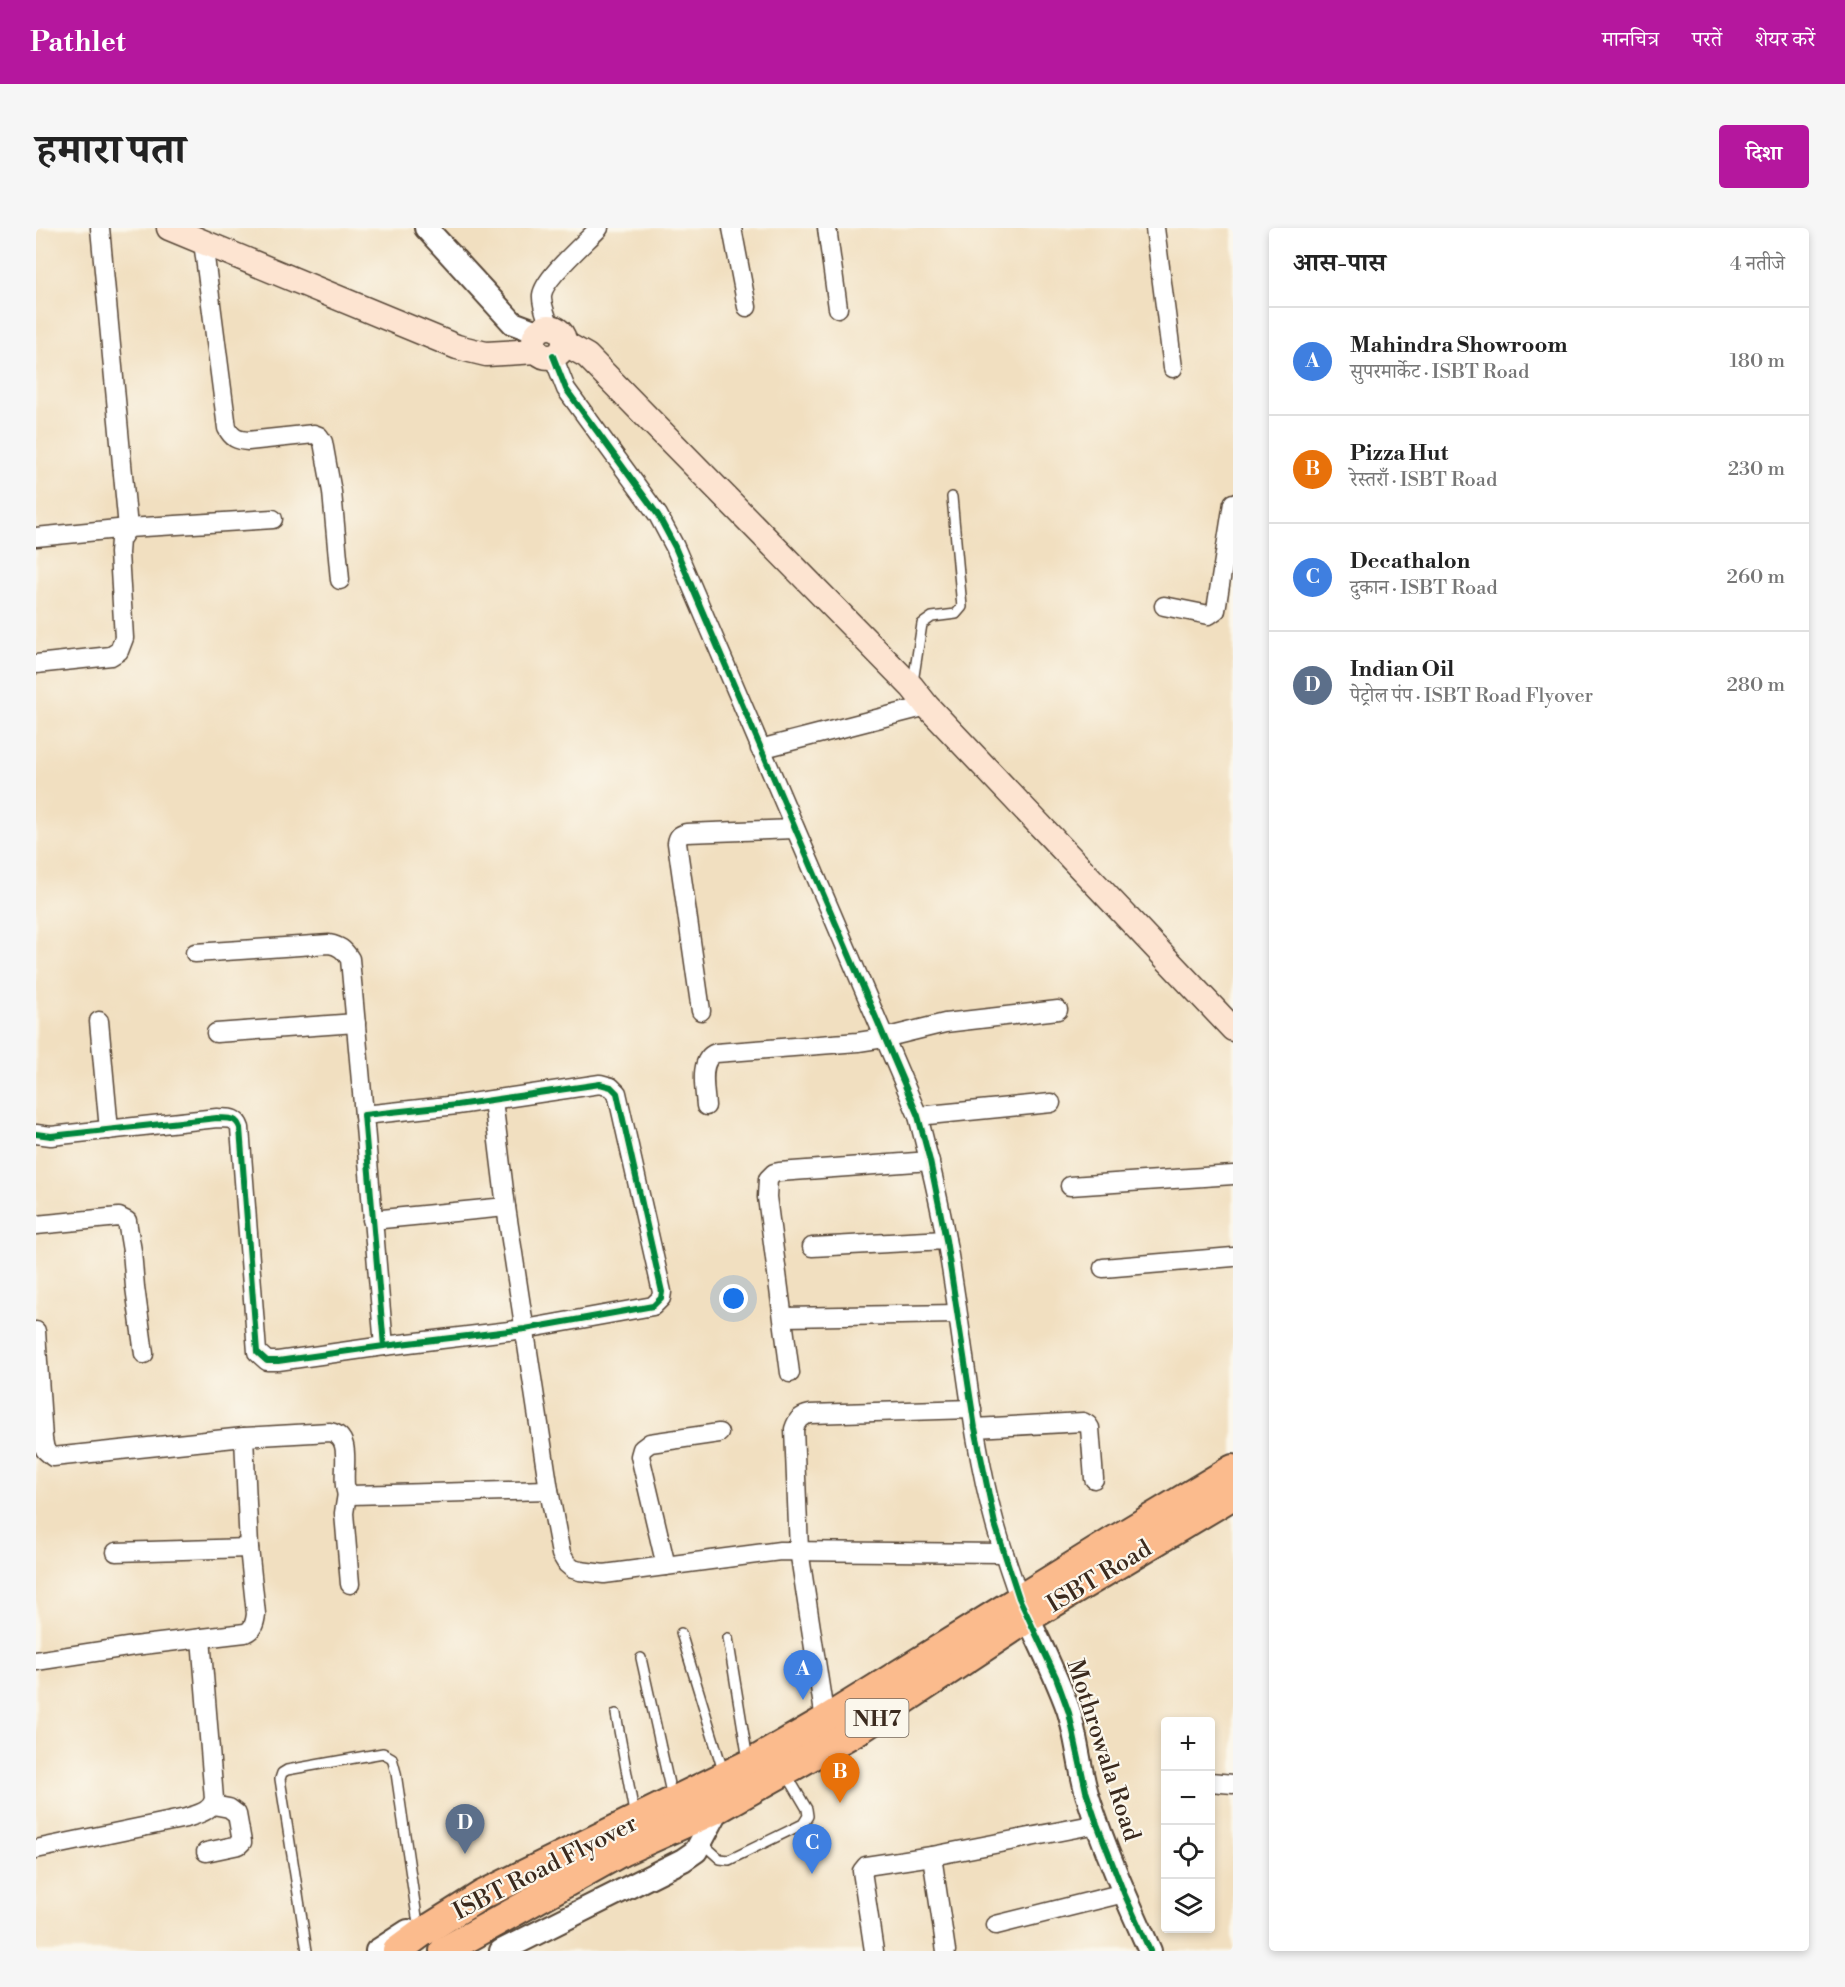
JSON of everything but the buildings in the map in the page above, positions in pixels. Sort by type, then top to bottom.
[{"type":"highway","name":"NH7","points":[[1024,1608],[1233,1469]]},
{"type":"highway","name":"ISBT Road","points":[[720,1808],[863,1727],[1024,1608],[1233,1495]]},
{"type":"highway","points":[[825,1720],[1024,1608]]},
{"type":"highway","name":"NH7","points":[[678,1803],[825,1720]]},
{"type":"highway","name":"ISBT Road Flyover","points":[[397,1951],[482,1895],[678,1803],[720,1808]]},
{"type":"highway","name":"ISBT Road Flyover","points":[[444,1951],[621,1852],[678,1803]]},
{"type":"main road","points":[[170,228],[458,347],[486,354],[548,342],[587,356],[920,696],[1233,1029]]},
{"type":"street","points":[[36,664],[111,656],[119,651],[124,638],[119,553],[120,540],[128,528],[100,228]]},
{"type":"street","points":[[426,228],[513,323],[548,342]]},
{"type":"street","points":[[599,228],[547,281],[542,294],[548,342],[566,389],[658,515],[688,576],[918,1116],[946,1240],[975,1428],[995,1524],[1024,1608]]},
{"type":"street","points":[[732,228],[747,307]]},
{"type":"street","points":[[827,228],[838,308]]},
{"type":"street","points":[[1155,228],[1173,368]]},
{"type":"street","points":[[203,242],[227,428],[230,435],[239,440],[248,441],[314,434],[319,436],[323,442],[333,492],[340,580]]},
{"type":"street","points":[[1164,606],[1209,615],[1216,610],[1233,503]]},
{"type":"street","points":[[36,537],[128,528],[273,519]]},
{"type":"street","points":[[760,749],[920,696]]},
{"type":"street","points":[[701,1011],[678,838],[681,834],[687,833],[795,829]]},
{"type":"street","points":[[195,953],[328,944],[340,947],[350,959],[384,1346]]},
{"type":"street","points":[[706,1106],[705,1061],[710,1055],[716,1053],[829,1045],[884,1038],[945,1023],[1058,1010]]},
{"type":"street","points":[[99,1021],[109,1130]]},
{"type":"street","points":[[216,1033],[356,1023]]},
{"type":"street","points":[[36,1134],[51,1136],[217,1118],[236,1121],[240,1128],[257,1352],[267,1361],[525,1329],[653,1306],[661,1298],[662,1292],[615,1090],[611,1087],[600,1084],[364,1115]]},
{"type":"street","points":[[492,1100],[549,1490],[561,1554],[567,1564],[580,1571],[604,1575],[766,1552],[799,1550],[1004,1553]]},
{"type":"street","points":[[918,1116],[1051,1103]]},
{"type":"street","points":[[790,1373],[767,1197],[770,1176],[779,1172],[930,1161]]},
{"type":"street","points":[[1070,1186],[1233,1175]]},
{"type":"street","points":[[372,1220],[506,1207]]},
{"type":"street","points":[[36,1225],[119,1217],[127,1221],[144,1354]]},
{"type":"street","points":[[812,1247],[946,1240]]},
{"type":"street","points":[[1103,1268],[1233,1257]]},
{"type":"street","points":[[784,1317],[957,1314]]},
{"type":"street","points":[[36,1331],[43,1457],[244,1437],[334,1433],[340,1437],[345,1444],[344,1513],[350,1584]]},
{"type":"street","points":[[825,1720],[799,1550],[794,1429],[799,1419],[810,1414],[972,1409]]},
{"type":"street","points":[[975,1428],[1083,1422],[1090,1428],[1094,1479]]},
{"type":"street","points":[[666,1566],[640,1452],[650,1443],[719,1433]]},
{"type":"street","points":[[36,1661],[245,1633],[254,1624],[256,1614],[249,1548],[244,1437]]},
{"type":"street","points":[[346,1494],[354,1496],[549,1490]]},
{"type":"street","points":[[116,1552],[249,1548]]},
{"type":"street","name":"Mothrowala Road","points":[[1024,1608],[1056,1677],[1069,1713],[1086,1791],[1096,1824],[1150,1951]]},
{"type":"street","points":[[36,1849],[186,1818],[204,1812],[213,1805],[201,1638]]},
{"type":"street","points":[[1215,1782],[1233,1784]]},
{"type":"street","points":[[377,1951],[418,1924],[522,1863],[633,1807],[678,1803]]},
{"type":"street","points":[[206,1852],[239,1845],[242,1842],[237,1814],[229,1808],[213,1805]]},
{"type":"street","points":[[501,1951],[683,1860],[696,1851],[702,1843],[720,1808]]},
{"type":"street","points":[[874,1951],[862,1871],[869,1865],[932,1856],[1096,1824]]},
{"type":"street","points":[[932,1856],[946,1951]]},
{"type":"street","points":[[996,1925],[1124,1893]]},
{"type":"lane","points":[[920,696],[922,624],[932,617],[956,614],[962,607],[952,497]]},
{"type":"lane","points":[[681,1633],[737,1770]]},
{"type":"lane","points":[[728,1638],[737,1770]]},
{"type":"lane","points":[[641,1658],[678,1803]]},
{"type":"lane","points":[[616,1714],[633,1807]]},
{"type":"lane","points":[[307,1951],[280,1779],[282,1773],[287,1770],[383,1753],[392,1758],[418,1924]]},
{"type":"lane","points":[[702,1843],[720,1859],[729,1860],[803,1824],[808,1815],[807,1809],[785,1770]]},
{"type":"cycle path","points":[[553,356],[566,389],[658,515],[675,547],[918,1116],[946,1240],[975,1428],[995,1524],[1019,1598],[1056,1677],[1069,1713],[1086,1791],[1097,1824],[1150,1951]]},
{"type":"cycle path","points":[[36,1134],[51,1136],[217,1118],[231,1119],[236,1122],[240,1128],[257,1352],[267,1361],[278,1361],[384,1346],[364,1115],[457,1105],[600,1084],[611,1087],[617,1093],[662,1292],[661,1298],[653,1306],[525,1329],[384,1346]]},
{"type":"place","name":"Mahindra Showroom","points":[[803,1700]]},
{"type":"place","name":"Pizza Hut","points":[[840,1803]]},
{"type":"place","name":"Indian Oil","points":[[465,1854]]},
{"type":"place","name":"Decathalon","points":[[812,1874]]}]
